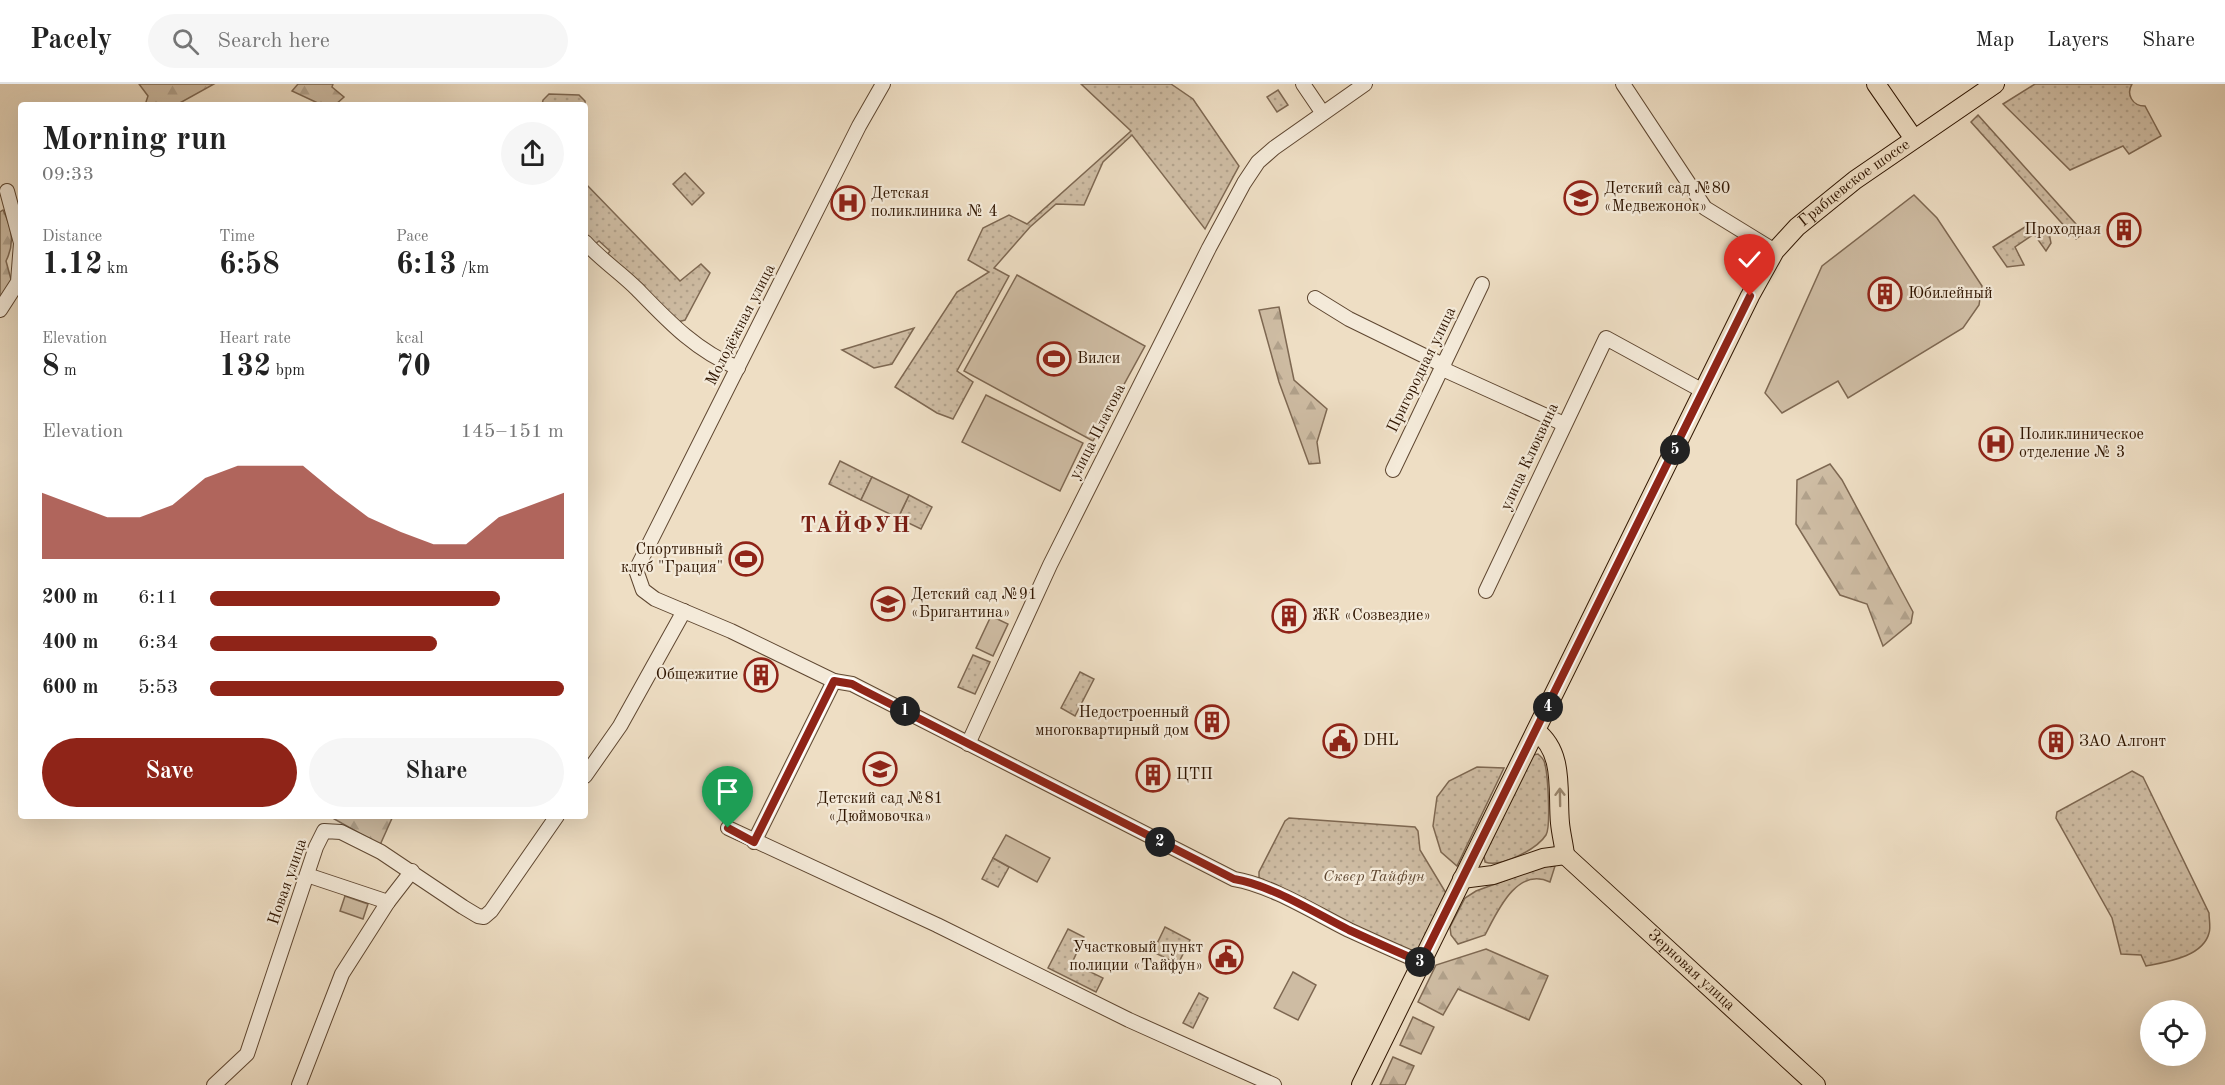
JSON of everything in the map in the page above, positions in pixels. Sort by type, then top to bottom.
[{"type":"main road","points":[[1876,84],[1914,139]]},
{"type":"main road","name":"Грабцевское шоссе","points":[[1361,1085],[1750,296],[1775,251],[1797,227],[1824,204],[1995,84]]},
{"type":"main road","points":[[1462,879],[1493,875],[1543,858],[1565,855],[1560,822],[1556,761],[1548,741],[1536,731]]},
{"type":"main road","points":[[1517,866],[1549,849],[1556,839],[1560,822]]},
{"type":"main road","name":"Зерновая улица","points":[[1565,855],[1816,1085]]},
{"type":"street","name":"Молодёжная улица","points":[[684,611],[655,599],[643,590],[636,570],[862,120],[883,84]]},
{"type":"street","points":[[1303,84],[1322,112]]},
{"type":"street","name":"улица Платова","points":[[968,744],[1050,564],[1244,183],[1258,162],[1322,112],[1365,84]]},
{"type":"street","points":[[1623,84],[1706,208],[1775,251]]},
{"type":"street","points":[[7,191],[18,232]]},
{"type":"street","points":[[588,245],[689,340],[718,361],[738,368]]},
{"type":"street","points":[[0,310],[18,282]]},
{"type":"street","name":"Пригородная улица","points":[[1393,470],[1482,284]]},
{"type":"street","points":[[1315,298],[1349,319],[1443,365],[1446,371],[1564,424]]},
{"type":"street","name":"улица Клюквина","points":[[1486,591],[1606,338],[1703,391]]},
{"type":"street","points":[[588,772],[620,726],[684,611],[834,681],[852,684],[1234,879],[1248,881],[1314,911],[1384,947],[1421,962]]},
{"type":"street","points":[[754,842],[834,681]]},
{"type":"street","points":[[298,1085],[342,974],[388,902],[412,871],[463,907],[484,917],[491,911],[555,819]]},
{"type":"street","points":[[728,828],[754,842],[938,925],[1129,1020],[1274,1085]]},
{"type":"street","name":"Новая улица","points":[[214,1085],[247,1054],[324,831],[342,832],[412,871]]},
{"type":"street","points":[[307,875],[388,902]]},
{"type":"green space","points":[[139,84],[214,84],[182,102],[146,102],[148,96]]},
{"type":"green space","points":[[298,84],[333,84],[332,87],[344,97],[338,102],[316,102],[292,91]]},
{"type":"green space","points":[[1081,84],[1171,84],[1193,99],[1239,166],[1205,229],[1132,135],[1103,162],[1084,205],[1056,204],[1030,227],[994,268],[1009,276],[957,371],[973,382],[953,419],[937,413],[895,387],[957,292],[989,272],[968,260],[983,228],[1009,215],[1027,224],[1131,131]]},
{"type":"green space","points":[[2035,84],[2132,84],[2131,99],[2145,106],[2161,136],[2129,154],[2123,146],[2070,170],[2003,104]]},
{"type":"green space","points":[[1278,90],[1288,105],[1277,112],[1267,97]]},
{"type":"green space","points":[[549,94],[579,95],[585,102],[543,102]]},
{"type":"green space","points":[[1978,115],[2084,233],[2076,239],[1971,122]]},
{"type":"green space","points":[[685,173],[704,193],[692,205],[673,184]]},
{"type":"green space","points":[[588,186],[680,281],[701,264],[710,273],[685,320],[678,322],[607,255],[610,251],[599,241],[595,244],[588,236]]},
{"type":"green space","points":[[1914,195],[1937,218],[1982,286],[1979,305],[1963,328],[1848,398],[1838,381],[1782,413],[1765,393],[1822,266]]},
{"type":"green space","points":[[3,210],[9,223],[11,236],[11,248],[6,261],[12,283],[0,303],[0,212]]},
{"type":"green space","points":[[2033,222],[2049,233],[2051,243],[2046,251],[2034,234],[2015,247],[2024,265],[2007,267],[1993,247]]},
{"type":"green space","name":"Вилси","points":[[1017,275],[1145,346],[1093,441],[964,371]]},
{"type":"green space","points":[[1279,307],[1294,380],[1327,409],[1317,442],[1320,463],[1309,464],[1279,382],[1259,310]]},
{"type":"green space","points":[[914,328],[892,364],[874,368],[842,350]]},
{"type":"green space","points":[[986,395],[1083,443],[1060,491],[962,442]]},
{"type":"green space","points":[[840,461],[872,477],[861,500],[829,484]]},
{"type":"green space","points":[[1830,464],[1842,480],[1913,612],[1911,623],[1883,646],[1867,604],[1840,595],[1796,524],[1797,480]]},
{"type":"green space","points":[[872,477],[909,495],[898,518],[861,500]]},
{"type":"green space","points":[[909,495],[932,507],[921,529],[898,518]]},
{"type":"green space","points":[[991,616],[1008,624],[993,656],[976,648]]},
{"type":"green space","points":[[973,655],[990,662],[975,694],[958,687]]},
{"type":"green space","points":[[1080,672],[1094,679],[1075,716],[1061,708]]},
{"type":"green space","points":[[1538,754],[1544,761],[1547,776],[1549,811],[1546,835],[1535,846],[1509,860],[1485,862],[1484,856],[1533,755]]},
{"type":"green space","points":[[1477,767],[1504,768],[1457,866],[1441,852],[1433,826],[1437,797],[1449,781]]},
{"type":"green space","points":[[2132,771],[2143,777],[2209,913],[2210,923],[2210,931],[2205,941],[2192,953],[2146,966],[2141,955],[2121,954],[2112,918],[2056,818],[2057,812]]},
{"type":"green space","name":"Сквер Тайфун","points":[[1289,818],[1415,827],[1418,831],[1420,850],[1446,893],[1418,950],[1403,951],[1262,881],[1259,872],[1285,821]]},
{"type":"green space","points":[[334,819],[392,819],[380,845]]},
{"type":"green space","points":[[1006,835],[1050,858],[1037,882],[993,858]]},
{"type":"green space","points":[[993,858],[1009,867],[998,887],[982,879]]},
{"type":"green space","points":[[1544,866],[1555,866],[1550,882],[1538,879],[1528,880],[1518,886],[1502,904],[1485,935],[1458,944],[1451,935],[1450,927],[1465,898],[1476,891]]},
{"type":"green space","points":[[345,896],[368,904],[363,919],[340,911]]},
{"type":"green space","points":[[1165,927],[1190,940],[1178,964],[1153,952]]},
{"type":"green space","points":[[1068,929],[1084,937],[1072,963],[1103,978],[1096,992],[1048,968]]},
{"type":"green space","points":[[1486,949],[1548,976],[1529,1020],[1458,989],[1443,1015],[1418,1002],[1436,965]]},
{"type":"green space","points":[[1293,972],[1316,985],[1298,1020],[1274,1008]]},
{"type":"green space","points":[[1199,993],[1208,998],[1193,1028],[1183,1023]]},
{"type":"green space","points":[[1413,1017],[1434,1027],[1421,1054],[1400,1045]]},
{"type":"green space","points":[[1393,1057],[1414,1066],[1405,1085],[1380,1085]]},
{"type":"place","name":"Детский сад №80 «Медвежонок»","points":[[1581,198]]},
{"type":"place","name":"Детская поликлиника № 4","points":[[848,203]]},
{"type":"place","name":"Проходная","points":[[2124,230]]},
{"type":"place","name":"Юбилейный","points":[[1885,294]]},
{"type":"place","name":"Вилси","points":[[1054,359]]},
{"type":"place","name":"Поликлиническое отделение № 3","points":[[1996,444]]},
{"type":"place","name":"Спортивный клуб \"Грация\"","points":[[746,559]]},
{"type":"place","name":"Детский сад №91 «Бригантина»","points":[[888,604]]},
{"type":"place","name":"ЖК «Созвездие»","points":[[1289,616]]},
{"type":"place","name":"Общежитие","points":[[761,675]]},
{"type":"place","name":"Недостроенный многоквартирный дом","points":[[1212,722]]},
{"type":"place","name":"DHL","points":[[1340,741]]},
{"type":"place","name":"ЗАО Алгонт","points":[[2056,742]]},
{"type":"place","name":"Детский сад №81 «Дюймовочка»","points":[[880,769]]},
{"type":"place","name":"ЦТП","points":[[1153,775]]},
{"type":"place","name":"Участковый пункт полиции «Тайфун»","points":[[1226,957]]},
{"type":"district","name":"ТАЙФУН","points":[[856,526]]},
{"type":"route","points":[[728,828],[754,842],[834,681],[852,684],[1234,879],[1248,881],[1314,911],[1384,947],[1421,962],[1750,296]]}]
